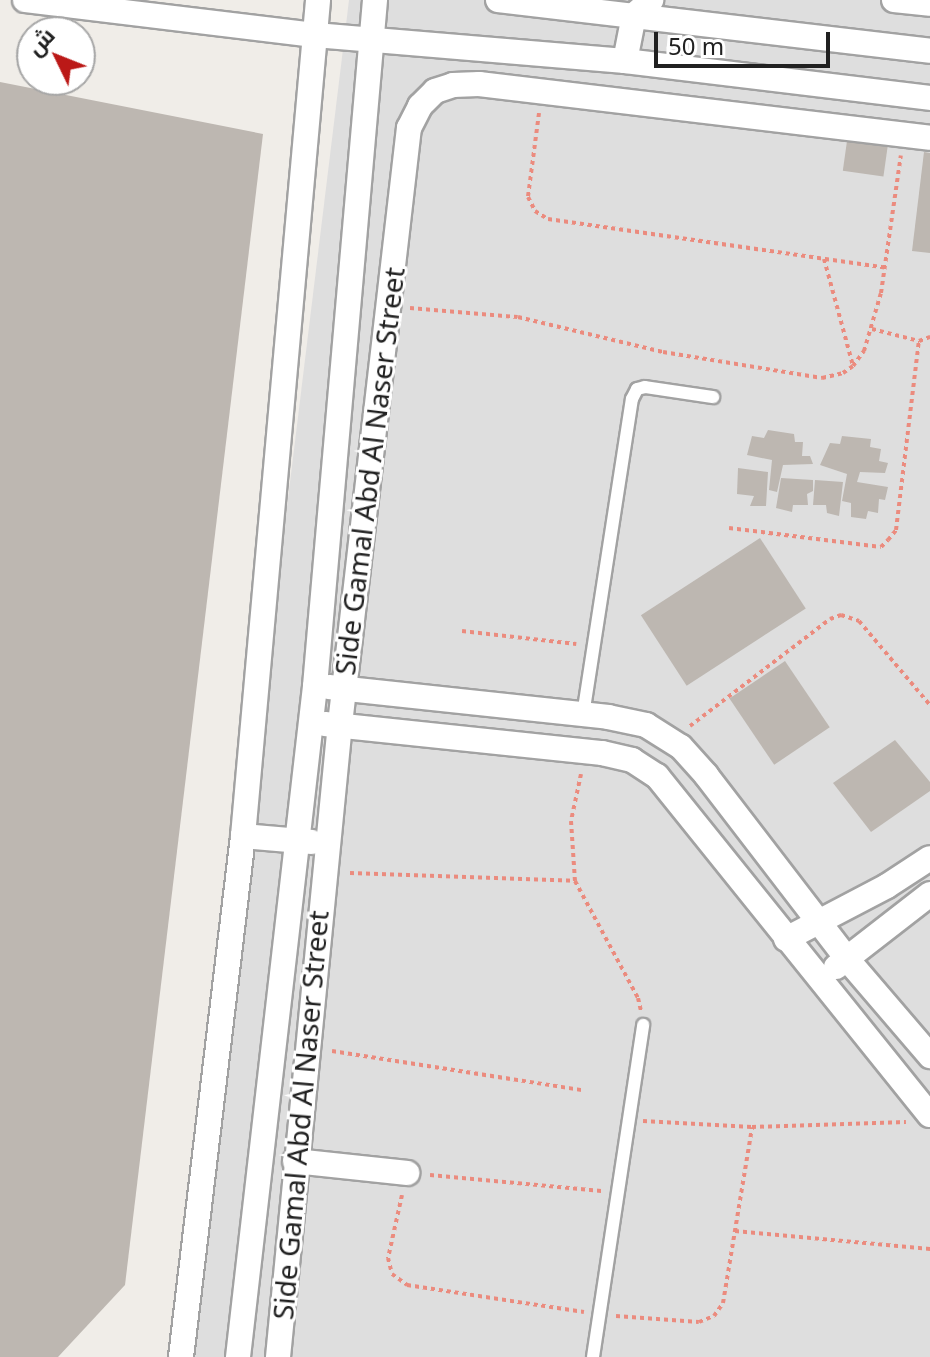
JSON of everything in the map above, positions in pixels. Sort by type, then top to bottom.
[{"type":"street","points":[[25,0],[315,35],[625,61],[930,98]]},
{"type":"street","points":[[181,1357],[243,836],[318,0]]},
{"type":"street","points":[[238,1357],[315,686],[375,0]]},
{"type":"street","points":[[498,0],[642,8],[930,51]]},
{"type":"street","points":[[894,0],[930,4]]},
{"type":"street","points":[[625,61],[642,8]]},
{"type":"street","name":"Side Gamal Abd Al Naser Street","points":[[278,1357],[326,844],[409,128],[420,106],[435,91],[453,85],[479,84],[930,138]]},
{"type":"street","points":[[315,686],[583,715],[646,725],[681,747],[847,959],[930,1056]]},
{"type":"street","points":[[311,723],[587,752],[632,760],[657,776],[923,1118]]},
{"type":"street","points":[[243,836],[326,844]]},
{"type":"street","points":[[786,939],[930,858]]},
{"type":"street","points":[[819,981],[930,894]]},
{"type":"street","points":[[295,1161],[407,1173]]},
{"type":"lane","points":[[583,715],[632,399],[637,389],[645,387],[713,397]]},
{"type":"lane","points":[[593,1357],[643,1025]]},
{"type":"path","points":[[542,91],[528,197],[535,211],[548,219],[886,268]]},
{"type":"path","points":[[388,305],[518,317],[663,352],[822,378],[853,366],[864,351],[872,329],[886,268],[903,135]]},
{"type":"path","points":[[824,259],[853,366]]},
{"type":"path","points":[[872,329],[919,341],[930,337]]},
{"type":"path","points":[[729,528],[881,547],[896,530],[919,341]]},
{"type":"path","points":[[690,726],[830,619],[841,615],[859,621],[930,705]]},
{"type":"path","points":[[462,631],[594,646]]},
{"type":"path","points":[[587,752],[571,821],[575,881],[638,998],[643,1025]]},
{"type":"path","points":[[323,872],[575,881]]},
{"type":"path","points":[[306,1047],[582,1090]]},
{"type":"path","points":[[629,1120],[752,1127],[923,1118]]},
{"type":"path","points":[[618,1193],[407,1173],[388,1258],[392,1274],[407,1285],[600,1314],[699,1322],[714,1316],[723,1303],[752,1127]]},
{"type":"path","points":[[735,1231],[930,1249]]},
{"type":"shaded area","points":[[349,0],[930,0],[930,1357],[183,1357]]},
{"type":"building","points":[[0,82],[16,85],[16,96],[71,96],[263,134],[125,1285],[58,1357],[0,1357]]},
{"type":"building","points":[[847,141],[888,147],[883,176],[843,171]]},
{"type":"building","points":[[924,152],[930,153],[930,253],[912,251]]},
{"type":"building","points":[[768,430],[794,434],[795,442],[803,442],[802,456],[810,456],[813,464],[783,465],[777,492],[769,490],[772,460],[747,455],[752,436],[764,438]]},
{"type":"building","points":[[842,436],[871,439],[870,447],[881,449],[879,461],[888,463],[885,473],[860,472],[857,482],[888,487],[885,500],[879,499],[878,513],[868,511],[866,519],[851,517],[851,503],[842,501],[847,474],[820,465],[830,443],[840,444]]},
{"type":"building","points":[[738,468],[768,472],[766,506],[750,506],[754,496],[737,494]]},
{"type":"building","points":[[781,478],[813,480],[813,491],[807,494],[808,505],[793,505],[792,512],[776,508]]},
{"type":"building","points":[[815,480],[843,482],[839,516],[827,513],[826,505],[813,505]]},
{"type":"building","points":[[760,538],[806,608],[687,686],[641,615]]},
{"type":"building","points":[[785,661],[830,727],[774,765],[729,698]]},
{"type":"building","points":[[895,740],[930,782],[930,791],[871,832],[833,783]]}]
